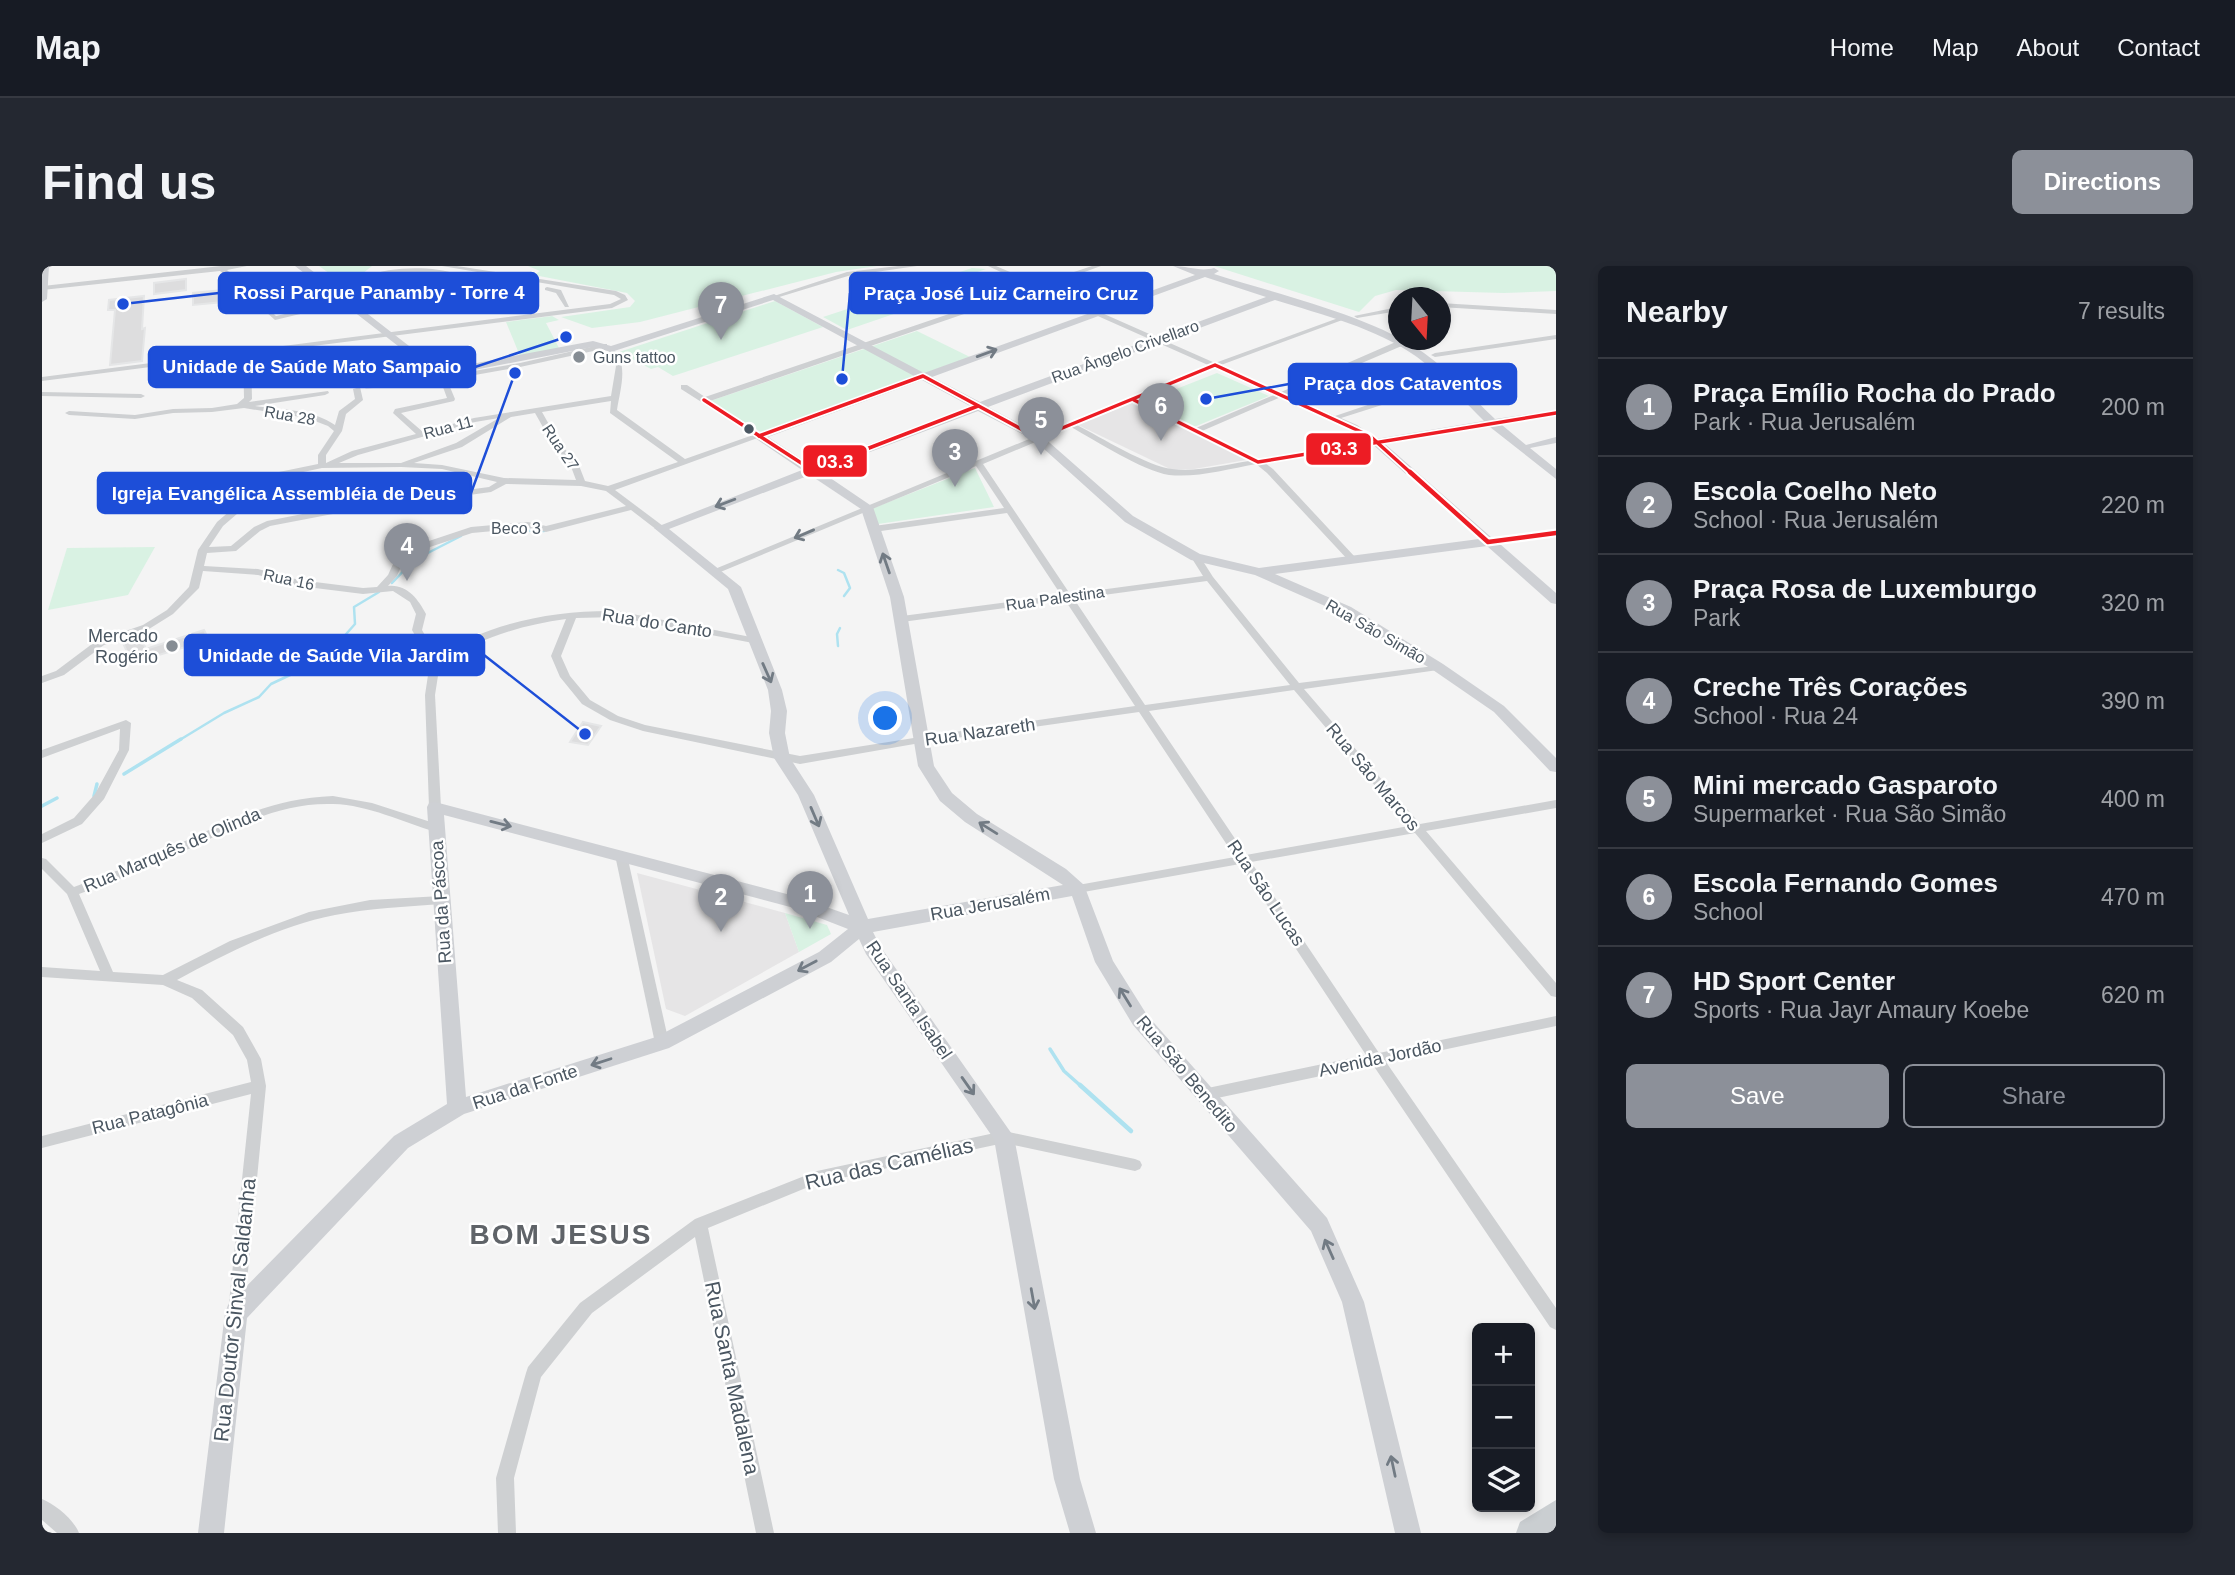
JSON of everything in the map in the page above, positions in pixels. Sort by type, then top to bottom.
[{"type":"main road","points":[[1531,1533],[1556,1515]]},
{"type":"street","points":[[42,299],[44,266]]},
{"type":"street","points":[[43,288],[244,266]]},
{"type":"street","points":[[300,266],[328,283],[443,374],[451,398],[398,411],[397,414],[421,434]]},
{"type":"street","points":[[312,266],[328,283]]},
{"type":"street","points":[[42,379],[612,306],[625,300],[616,293],[445,266]]},
{"type":"street","points":[[443,374],[603,346],[847,274],[914,266]]},
{"type":"street","points":[[991,266],[1354,427],[1376,442],[1556,600]]},
{"type":"street","points":[[704,400],[1098,266]]},
{"type":"street","points":[[1178,266],[1206,270],[1357,316],[1388,332]]},
{"type":"street","points":[[221,268],[275,318],[381,293],[370,277],[396,268],[422,269],[557,290],[566,306]]},
{"type":"street","points":[[42,680],[60,673],[100,643],[146,627],[170,612],[194,588],[203,550],[220,524],[277,474],[325,466],[401,465],[442,467],[503,481],[581,483],[609,489],[1098,313],[1206,270],[1388,334]]},
{"type":"street","points":[[511,284],[523,312]]},
{"type":"street","name":"Rua Ângelo Crivellaro","points":[[660,528],[1156,339],[1278,296]]},
{"type":"street","name":"Rua São Simão","points":[[774,297],[1038,438],[1129,519],[1196,557],[1259,572],[1346,610],[1438,667],[1499,709],[1556,767]]},
{"type":"street","points":[[1451,306],[1556,312]]},
{"type":"street","points":[[1357,316],[1388,311]]},
{"type":"street","points":[[715,571],[1215,365],[1343,318]]},
{"type":"street","points":[[1435,355],[1556,337]]},
{"type":"street","points":[[603,346],[620,366],[613,411],[685,463]]},
{"type":"street","points":[[1196,431],[1388,346]]},
{"type":"street","points":[[1415,350],[1556,475]]},
{"type":"street","points":[[1425,350],[1435,355],[1471,388],[1498,422],[1556,463]]},
{"type":"street","points":[[240,405],[248,399],[247,353]]},
{"type":"street","points":[[1335,418],[1448,381]]},
{"type":"street","points":[[684,387],[867,507],[897,597],[926,766],[946,797],[971,818],[1060,873],[1078,889]]},
{"type":"street","points":[[1457,389],[1471,388]]},
{"type":"street","points":[[338,431],[342,413],[359,400],[357,389]]},
{"type":"street","points":[[69,413],[135,418],[173,411],[212,410],[325,393]]},
{"type":"street","points":[[42,394],[141,396]]},
{"type":"street","name":"Rua 11","points":[[325,466],[355,453],[474,420],[614,398]]},
{"type":"street","points":[[1134,400],[1258,462],[1352,559]]},
{"type":"street","name":"Rua 28","points":[[240,405],[308,416],[334,426],[338,431],[321,456],[325,466]]},
{"type":"street","name":"Rua 27","points":[[538,411],[557,445],[574,463],[581,483]]},
{"type":"street","points":[[1072,425],[1148,465],[1169,472],[1196,472],[1556,413]]},
{"type":"street","points":[[401,465],[459,445],[510,415]]},
{"type":"street","points":[[1532,445],[1556,440]]},
{"type":"street","name":"Rua São Lucas","points":[[978,463],[1376,1059],[1556,1322]]},
{"type":"street","points":[[203,550],[233,549],[267,524],[338,510],[491,489],[503,481]]},
{"type":"street","name":"Rua Santa Isabel","points":[[609,489],[734,587],[775,691],[779,711],[777,733],[782,758],[806,795],[872,949],[1004,1137],[1067,1479],[1083,1533]]},
{"type":"street","name":"Beco 3","points":[[380,589],[392,576],[402,553],[471,530],[528,525],[546,529],[632,507]]},
{"type":"street","points":[[874,529],[1009,510]]},
{"type":"street","points":[[1259,572],[1556,533]]},
{"type":"street","name":"Rua São Marcos","points":[[1196,557],[1209,578],[1297,687],[1556,992]]},
{"type":"street","name":"Rua 16","points":[[198,568],[258,572],[299,583],[362,591],[395,588],[414,600],[421,614],[417,631],[435,662]]},
{"type":"street","name":"Rua Palestina","points":[[902,619],[1209,578]]},
{"type":"street","name":"Rua do Canto","points":[[435,662],[456,647],[486,635],[572,616],[617,614],[753,639]]},
{"type":"street","name":"Rua Nazareth","points":[[572,616],[556,656],[565,677],[586,702],[614,719],[643,727],[800,760],[920,740],[1438,667]]},
{"type":"street","name":"Rua da Páscoa","points":[[435,662],[430,695],[436,828],[457,1108]]},
{"type":"street","points":[[42,754],[126,723],[124,750],[100,796],[78,821],[42,839]]},
{"type":"street","name":"Rua Marquês de Olinda","points":[[72,892],[154,860],[225,824],[279,806],[306,801],[335,800],[436,828]]},
{"type":"street","name":"Rua Jerusalém","points":[[862,927],[1556,804]]},
{"type":"street","points":[[435,807],[798,903],[862,927]]},
{"type":"street","points":[[621,855],[662,1042]]},
{"type":"street","points":[[42,862],[72,892],[108,975]]},
{"type":"street","name":"Rua São Benedito","points":[[1078,889],[1104,962],[1140,1020],[1319,1225],[1353,1302],[1408,1533]]},
{"type":"street","points":[[165,980],[219,950],[308,917],[359,906],[441,900]]},
{"type":"street","name":"Rua da Fonte","points":[[236,1314],[401,1142],[457,1108],[662,1042],[825,957],[862,927]]},
{"type":"street","name":"Rua Doutor Sinval Saldanha","points":[[42,972],[165,980],[197,994],[238,1031],[254,1059],[258,1086],[211,1533]]},
{"type":"street","name":"Avenida Jordão","points":[[1203,1095],[1556,1021]]},
{"type":"street","name":"Rua Patagônia","points":[[42,1142],[258,1086]]},
{"type":"street","name":"Rua das Camélias","points":[[507,1533],[506,1478],[534,1373],[586,1308],[700,1224],[817,1177],[1004,1137],[1135,1166]]},
{"type":"street","name":"Rua Santa Madalena","points":[[700,1224],[765,1533]]},
{"type":"street","points":[[42,1508],[70,1533]]},
{"type":"shaded area","points":[[405,355],[439,379],[366,389],[347,372]]},
{"type":"shaded area","points":[[1134,402],[1246,460],[1194,469],[1170,469],[1078,425]]},
{"type":"shaded area","points":[[637,873],[785,913],[799,952],[685,1016],[666,1009]]},
{"type":"green space","points":[[319,266],[372,266],[347,286]]},
{"type":"green space","points":[[528,266],[877,266],[836,272],[640,322],[592,328],[561,317],[630,307],[635,301],[627,293],[534,275],[540,271]]},
{"type":"green space","points":[[1214,266],[1556,266],[1556,291],[1504,293],[1451,292],[1451,287],[1388,287],[1388,292],[1375,296],[1359,312]]},
{"type":"green space","points":[[972,268],[986,269],[908,296],[923,304],[847,330],[823,317]]},
{"type":"green space","points":[[775,301],[823,327],[673,376],[658,367],[651,369],[619,352]]},
{"type":"green space","points":[[552,316],[559,320],[546,323],[559,348],[520,356],[506,322]]},
{"type":"green space","points":[[917,331],[970,357],[761,432],[710,401]]},
{"type":"green space","points":[[1217,373],[1269,396],[1194,427],[1143,402]]},
{"type":"green space","points":[[975,468],[994,507],[878,524],[871,509]]},
{"type":"green space","points":[[155,547],[128,595],[48,610],[67,548]]},
{"type":"green space","points":[[785,913],[827,925],[831,934],[799,952]]},
{"type":"building","points":[[186,279],[186,290],[154,294],[154,283]]},
{"type":"building","points":[[222,290],[223,302],[193,305],[193,293]]},
{"type":"building","points":[[144,296],[142,361],[110,365],[115,310],[108,310],[109,300]]},
{"type":"building","name":"Mercado Rogério","points":[[204,630],[209,640],[132,663],[123,643],[140,635],[146,649]]},
{"type":"building","points":[[583,722],[601,726],[588,745],[570,742]]},
{"type":"waterway","points":[[496,530],[544,531]]},
{"type":"waterway","points":[[392,583],[414,560],[461,536]]},
{"type":"waterway","points":[[838,570],[844,573],[850,588],[844,596]]},
{"type":"waterway","points":[[178,741],[224,713],[259,697],[271,684],[324,659],[355,624],[354,607],[379,592]]},
{"type":"waterway","points":[[838,646],[837,634],[840,628]]},
{"type":"waterway","points":[[124,774],[181,739]]},
{"type":"waterway","points":[[94,796],[97,784]]},
{"type":"waterway","points":[[42,806],[57,798]]},
{"type":"waterway","points":[[1050,1049],[1064,1071],[1082,1087]]},
{"type":"waterway","points":[[1080,1085],[1131,1131]]},
{"type":"transit line","name":"03.3","points":[[759,436],[923,376],[1038,438],[1215,365],[1370,436],[1488,542],[1556,533]]},
{"type":"transit line","name":"03.3","points":[[704,400],[812,470],[978,406]]},
{"type":"transit line","name":"03.3","points":[[1134,400],[1258,462],[1556,413]]},
{"type":"place","name":"Rossi Parque Panamby - Torre 4","points":[[123,304]]},
{"type":"place","name":"Unidade de Saúde Mato Sampaio","points":[[566,337]]},
{"type":"place","name":"HD Sport Center","points":[[721,340]]},
{"type":"place","name":"Guns tattoo","points":[[579,357]]},
{"type":"place","name":"Igreja Evangélica Assembléia de Deus","points":[[515,373]]},
{"type":"place","name":"Praça José Luiz Carneiro Cruz","points":[[842,379]]},
{"type":"place","name":"Praça dos Cataventos","points":[[1206,399]]},
{"type":"place","name":"Escola Fernando Gomes","points":[[1161,441]]},
{"type":"place","name":"Mini mercado Gasparoto","points":[[1041,455]]},
{"type":"place","name":"Praça Rosa de Luxemburgo","points":[[955,487]]},
{"type":"place","name":"Creche Três Corações","points":[[407,581]]},
{"type":"place","name":"Mercado Rogério","points":[[172,646]]},
{"type":"place","name":"Unidade de Saúde Vila Jardim","points":[[585,734]]},
{"type":"place","name":"Praça Emílio Rocha do Prado","points":[[810,929]]},
{"type":"place","name":"Escola Coelho Neto","points":[[721,932]]},
{"type":"district","name":"BOM JESUS","points":[[561,1234]]}]
